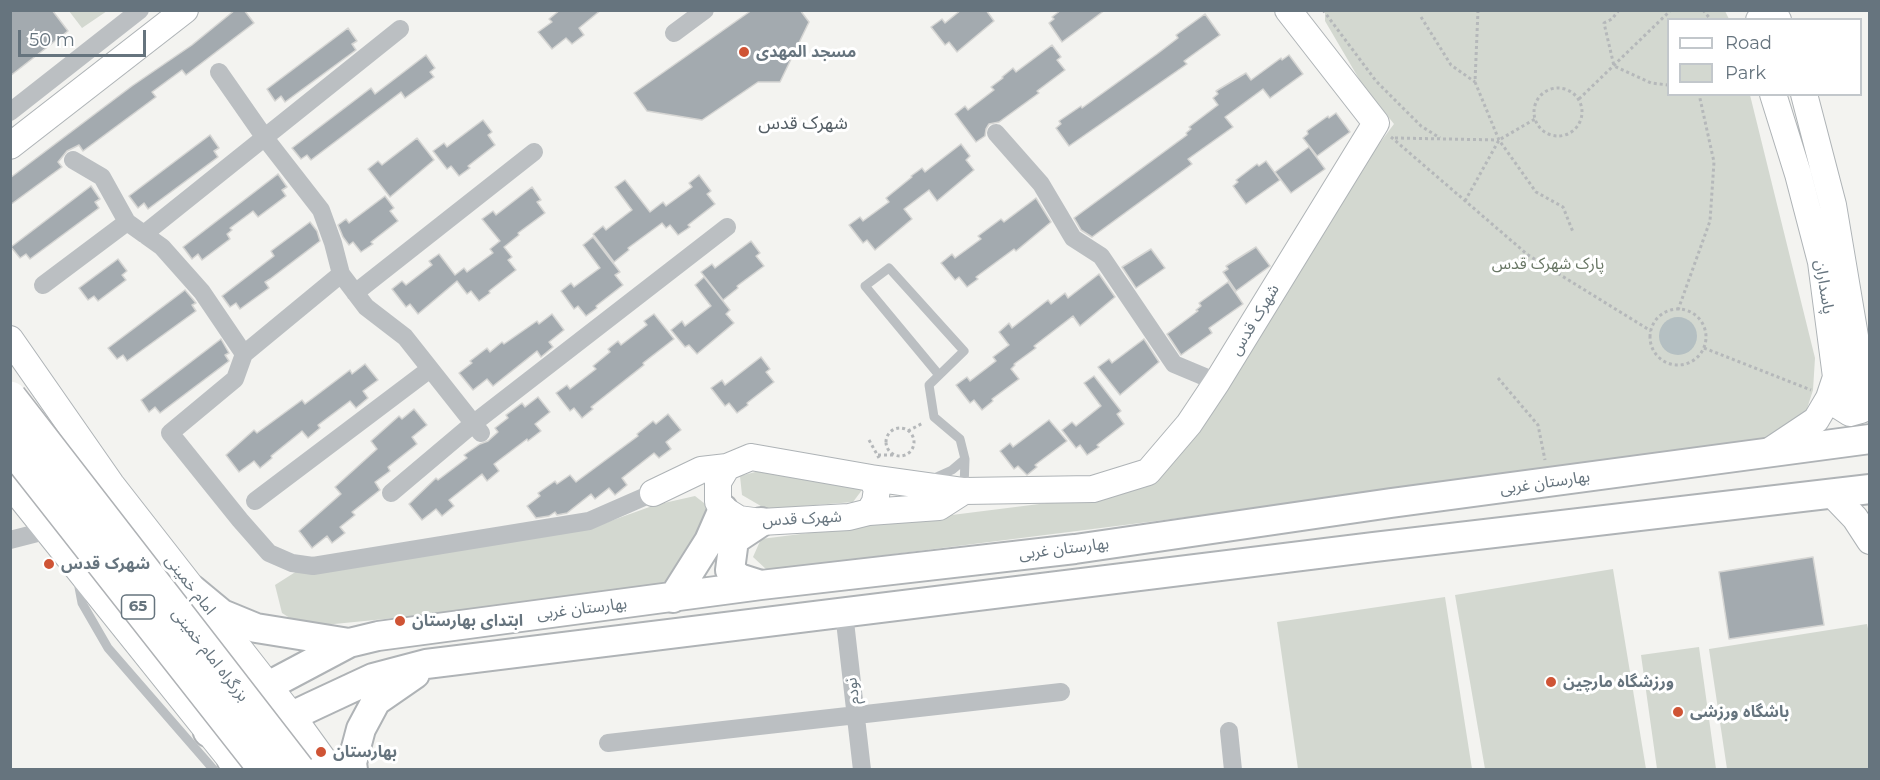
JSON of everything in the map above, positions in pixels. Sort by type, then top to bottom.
[{"type":"highway","name":"بزرگراه امام خمینی","points":[[10,398],[298,770]]},
{"type":"highway","name":"بزرگراه امام خمینی","points":[[10,444],[266,770]]},
{"type":"main road","points":[[10,146],[185,10]]},
{"type":"main road","points":[[1288,10],[1384,130]]},
{"type":"main road","name":"پاسداران","points":[[1774,96],[1798,174],[1821,262],[1832,388],[1839,406],[1850,413],[1861,410],[1866,385],[1833,205],[1805,96]]},
{"type":"main road","name":"شهرک قدس","points":[[874,467],[916,485],[964,491],[1093,489],[1148,472],[1189,424],[1384,130]]},
{"type":"main road","name":"امام خمینی","points":[[10,328],[15,346],[111,484],[292,716],[331,770]]},
{"type":"main road","points":[[1766,453],[1816,420],[1832,388]]},
{"type":"main road","points":[[10,462],[18,464],[38,459],[48,448],[49,416],[46,390]]},
{"type":"main road","name":"بهارستان غربی","points":[[208,732],[268,686],[349,643],[378,636],[761,585],[1075,549],[1391,503],[1869,439]]},
{"type":"main road","points":[[653,494],[701,470],[727,467],[751,457],[874,467],[877,489],[875,502],[869,512]]},
{"type":"main road","points":[[673,598],[709,541],[720,501],[718,482],[727,467]]},
{"type":"main road","points":[[10,484],[208,732],[228,767],[292,716],[373,678],[426,664],[1396,544],[1869,489]]},
{"type":"main road","name":"شهرک قدس","points":[[653,494],[682,489],[720,501],[739,519],[761,522],[849,517],[869,512],[939,507],[964,491]]},
{"type":"main road","points":[[1832,494],[1855,518],[1869,540]]},
{"type":"main road","points":[[1391,503],[1396,544]]},
{"type":"main road","points":[[761,522],[734,540],[730,570],[740,578],[761,585]]},
{"type":"main road","points":[[193,590],[222,614],[256,628],[349,643]]},
{"type":"main road","points":[[461,625],[452,638],[456,651],[466,659]]},
{"type":"main road","points":[[352,770],[362,729],[376,701],[426,664]]},
{"type":"street","points":[[10,112],[140,10]]},
{"type":"street","points":[[674,33],[705,10]]},
{"type":"street","points":[[144,234],[400,29]]},
{"type":"street","points":[[219,72],[265,138],[321,210],[333,243],[340,274],[366,308],[405,337],[478,428]]},
{"type":"street","points":[[996,133],[1041,184],[1073,238],[1101,256],[1174,364],[1217,382]]},
{"type":"street","points":[[355,293],[534,152]]},
{"type":"street","points":[[73,160],[102,177],[127,222],[162,247],[202,292],[243,354]]},
{"type":"street","points":[[43,285],[127,222]]},
{"type":"street","points":[[391,493],[478,428],[727,227]]},
{"type":"street","points":[[340,274],[243,354],[235,379],[170,433],[269,553],[292,563],[313,567],[589,521],[653,494]]},
{"type":"street","points":[[255,501],[430,369]]},
{"type":"street","points":[[10,540],[49,530]]},
{"type":"street","name":"نودم","points":[[844,613],[862,770]]},
{"type":"street","points":[[608,743],[1061,692]]},
{"type":"street","points":[[1229,731],[1233,770]]},
{"type":"lane","points":[[939,375],[865,285],[889,268],[964,351],[929,385],[934,417],[960,439],[965,459],[964,491]]},
{"type":"lane","points":[[916,485],[952,470],[965,459]]},
{"type":"lane","points":[[74,562],[82,603],[108,648],[228,767]]},
{"type":"path","points":[[1323,10],[1376,81],[1421,126],[1440,138]]},
{"type":"path","points":[[1478,10],[1475,82],[1499,140],[1536,192],[1563,207],[1573,232]]},
{"type":"path","points":[[1614,66],[1604,23],[1612,19],[1619,10]]},
{"type":"path","points":[[1579,99],[1671,10]]},
{"type":"path","points":[[1421,18],[1451,65],[1475,82]]},
{"type":"path","points":[[1614,66],[1651,83],[1667,85]]},
{"type":"path","points":[[1560,88],[1567,89],[1579,99],[1582,115],[1575,129],[1568,134],[1560,136],[1545,131],[1536,119],[1536,104],[1545,92],[1560,88]]},
{"type":"path","points":[[1678,310],[1710,221],[1714,162],[1699,96]]},
{"type":"path","points":[[1384,130],[1440,138],[1499,140],[1536,119]]},
{"type":"path","points":[[1384,130],[1528,255],[1651,331]]},
{"type":"path","points":[[1465,202],[1499,140]]},
{"type":"path","points":[[1678,310],[1695,315],[1705,330],[1704,348],[1692,362],[1683,365],[1665,362],[1653,349],[1650,340],[1651,331],[1661,315],[1669,311],[1678,310]]},
{"type":"path","points":[[1704,348],[1832,388]]},
{"type":"path","points":[[1498,378],[1538,425],[1548,483]]},
{"type":"path","points":[[908,431],[934,417]]},
{"type":"path","points":[[900,428],[908,431],[914,438],[911,451],[904,456],[894,455],[887,449],[888,435],[900,428]]},
{"type":"path","points":[[874,467],[894,455]]},
{"type":"green space","points":[[69,11],[107,11],[82,28]]},
{"type":"green space","name":"پارک شهرک قدس","points":[[1325,11],[1725,11],[1728,18],[1667,18],[1667,96],[1750,96],[1815,358],[1813,390],[1805,415],[1768,444],[767,570],[753,557],[761,539],[1087,498],[1152,485],[1223,392],[1376,148],[1394,124],[1362,84],[1325,21]]},
{"type":"green space","points":[[759,471],[865,486],[853,502],[766,509],[742,495],[740,476]]},
{"type":"green space","points":[[695,496],[713,510],[667,591],[304,627],[282,613],[275,585],[297,571],[591,528],[655,505]]},
{"type":"green space","name":"ورزشگاه مارچین","points":[[1613,569],[1646,769],[1485,769],[1455,595]]},
{"type":"green space","points":[[1445,597],[1472,769],[1298,769],[1277,622]]},
{"type":"green space","points":[[1867,624],[1870,638],[1869,769],[1727,769],[1709,649]]},
{"type":"green space","name":"باشگاه ورزشی","points":[[1699,647],[1716,769],[1657,769],[1641,655]]},
{"type":"shaded area","points":[[1678,317],[1685,318],[1691,323],[1696,329],[1696,343],[1691,349],[1685,354],[1678,355],[1671,354],[1665,349],[1660,343],[1659,336],[1660,329],[1665,323],[1671,318]]},
{"type":"building","points":[[10,10],[52,10],[68,31],[10,76]]},
{"type":"building","points":[[235,10],[244,10],[254,23],[186,75],[182,70],[152,92],[156,97],[83,151],[79,145],[67,151],[58,162],[62,167],[10,205],[10,178],[132,86],[192,45]]},
{"type":"building","points":[[560,10],[601,10],[579,28],[584,35],[572,44],[566,38],[552,49],[538,32],[552,22],[549,19]]},
{"type":"building","name":"مسجد المهدی","points":[[752,10],[800,10],[809,22],[780,82],[758,82],[702,120],[647,111],[634,93]]},
{"type":"building","points":[[961,10],[986,10],[994,21],[957,52],[949,42],[945,45],[931,27],[942,19],[945,23]]},
{"type":"building","points":[[1061,10],[1105,10],[1062,42],[1049,23],[1054,19],[1052,17]]},
{"type":"building","points":[[1205,14],[1220,35],[1184,61],[1187,64],[1069,146],[1056,128],[1061,124],[1059,121],[1081,106],[1082,108],[1157,54],[1178,38],[1176,35]]},
{"type":"building","points":[[348,28],[357,41],[352,44],[356,50],[285,102],[281,96],[275,101],[267,89]]},
{"type":"building","points":[[1052,45],[1061,57],[1057,60],[1065,70],[1037,91],[1039,93],[999,122],[989,124],[985,136],[976,142],[955,114],[965,106],[968,110],[994,90],[991,87],[1013,68],[1016,72]]},
{"type":"building","points":[[426,55],[435,68],[430,72],[434,77],[405,98],[401,92],[311,160],[307,155],[301,159],[292,148],[371,88],[375,94]]},
{"type":"building","points":[[1289,55],[1303,74],[1270,98],[1263,89],[1225,117],[1233,127],[1188,159],[1192,164],[1092,237],[1081,230],[1074,218],[1187,135],[1186,133],[1191,129],[1189,127],[1218,105],[1213,98],[1218,94],[1216,91],[1246,73],[1251,80],[1281,58],[1282,60]]},
{"type":"building","points":[[1336,113],[1350,132],[1317,156],[1303,138],[1308,134],[1307,131]]},
{"type":"building","points":[[483,120],[492,132],[488,135],[495,145],[459,176],[451,166],[447,169],[433,151],[444,143],[447,147]]},
{"type":"building","points":[[210,135],[219,148],[214,151],[218,157],[148,209],[144,203],[138,208],[129,196]]},
{"type":"building","points":[[417,138],[434,160],[390,197],[368,169],[378,161],[382,165]]},
{"type":"building","points":[[961,144],[970,156],[966,160],[974,170],[937,201],[929,190],[904,209],[912,219],[875,250],[867,240],[863,243],[849,225],[860,217],[863,221],[889,202],[886,198],[911,176],[922,168],[925,172]]},
{"type":"building","points":[[1309,147],[1325,169],[1291,193],[1275,172]]},
{"type":"building","points":[[1266,161],[1280,180],[1246,204],[1233,186],[1238,182],[1236,180],[1257,164],[1259,166]]},
{"type":"building","points":[[278,174],[287,187],[282,190],[286,196],[258,217],[253,211],[230,228],[232,230],[227,234],[230,239],[202,260],[198,254],[192,259],[183,247]]},
{"type":"building","points":[[699,175],[711,191],[707,194],[715,204],[678,235],[670,225],[666,228],[662,223],[628,248],[629,250],[614,262],[593,234],[603,226],[606,230],[632,210],[615,187],[625,180],[650,212],[663,202],[666,206],[692,187],[689,183]]},
{"type":"building","points":[[91,186],[100,199],[95,202],[99,208],[30,259],[26,254],[20,258],[11,247]]},
{"type":"building","points":[[532,187],[541,200],[537,202],[545,213],[518,233],[519,235],[504,247],[512,257],[508,260],[516,270],[479,301],[471,291],[467,294],[457,281],[418,314],[410,304],[406,307],[392,289],[402,281],[406,285],[432,265],[429,261],[439,254],[455,275],[464,268],[467,272],[493,253],[490,249],[500,241],[482,219],[493,211],[496,215]]},
{"type":"building","points":[[385,196],[394,208],[390,211],[398,221],[361,252],[353,242],[349,245],[338,225],[346,219],[349,223]]},
{"type":"building","points":[[1036,198],[1051,222],[1016,251],[1014,249],[976,277],[978,279],[967,287],[959,277],[955,280],[941,263],[952,254],[955,258],[981,239],[978,236],[1001,219],[1004,222]]},
{"type":"building","points":[[310,222],[317,231],[320,241],[265,282],[269,288],[240,309],[236,303],[230,307],[222,296],[274,256],[271,251]]},
{"type":"building","points":[[593,237],[620,272],[615,275],[623,285],[586,316],[578,306],[574,309],[561,291],[571,283],[574,287],[600,268],[583,245]]},
{"type":"building","points":[[751,241],[760,253],[756,256],[764,266],[737,286],[738,288],[723,300],[701,272],[712,264],[715,268]]},
{"type":"building","points":[[1256,247],[1270,266],[1236,291],[1223,272],[1228,269],[1226,266]]},
{"type":"building","points":[[1151,249],[1165,268],[1136,288],[1122,267]]},
{"type":"building","points":[[118,259],[127,271],[122,275],[126,280],[98,301],[94,296],[88,300],[79,288]]},
{"type":"building","points":[[1099,274],[1115,297],[1080,326],[1073,316],[1034,346],[1036,348],[1014,364],[1011,369],[1019,379],[992,399],[993,401],[982,410],[974,400],[970,403],[956,385],[967,377],[970,381],[996,361],[993,357],[1009,345],[999,332],[1009,323],[1012,328],[1048,300],[1051,304],[1065,293],[1068,298]]},
{"type":"building","points":[[704,277],[730,310],[726,314],[734,323],[697,354],[689,345],[685,347],[671,330],[682,321],[685,326],[711,306],[695,285]]},
{"type":"building","points":[[1228,282],[1243,304],[1209,328],[1212,333],[1181,355],[1167,334],[1198,311],[1196,310],[1201,306],[1199,303]]},
{"type":"building","points":[[185,290],[196,303],[192,305],[196,311],[127,361],[123,355],[117,359],[108,348]]},
{"type":"building","points":[[552,314],[564,330],[549,342],[553,347],[541,357],[537,351],[493,386],[487,379],[473,390],[459,373],[487,348],[490,352],[502,342],[504,344],[537,321],[539,324]]},
{"type":"building","points":[[654,314],[674,339],[591,407],[593,409],[582,418],[574,408],[570,411],[556,393],[567,385],[570,389],[596,369],[593,366],[610,352],[608,349],[618,341],[621,345],[647,325],[644,321]]},
{"type":"building","points":[[221,339],[229,353],[225,355],[229,361],[160,413],[155,407],[149,412],[141,400]]},
{"type":"building","points":[[1144,339],[1159,362],[1120,395],[1098,367],[1109,359],[1112,363]]},
{"type":"building","points":[[761,357],[770,369],[766,372],[774,382],[737,413],[729,403],[725,406],[711,388],[722,380],[725,385]]},
{"type":"building","points":[[365,364],[378,380],[363,391],[368,398],[356,408],[350,401],[318,425],[320,428],[308,438],[302,431],[260,468],[254,461],[239,472],[226,455],[254,430],[257,433],[302,400],[305,404],[350,370],[352,374]]},
{"type":"building","points":[[1094,376],[1121,411],[1117,414],[1124,424],[1087,455],[1080,445],[1076,448],[1062,430],[1072,422],[1076,426],[1101,406],[1084,383]]},
{"type":"building","points":[[538,397],[550,412],[535,424],[541,431],[494,464],[499,471],[487,481],[482,474],[449,500],[454,506],[442,516],[436,509],[422,520],[409,504],[436,478],[438,480],[467,458],[464,455],[488,441],[498,432],[495,428],[508,418],[506,415],[522,403],[525,407]]},
{"type":"building","points":[[414,409],[427,425],[412,437],[417,444],[388,467],[390,471],[375,482],[380,490],[352,512],[355,515],[340,527],[345,533],[332,543],[327,536],[312,548],[299,531],[341,494],[335,487],[377,449],[371,441],[399,416],[402,419]]},
{"type":"building","points":[[668,414],[681,430],[666,442],[671,449],[659,458],[654,453],[622,478],[627,485],[615,495],[609,488],[595,499],[591,494],[567,513],[557,515],[555,512],[549,516],[536,518],[527,506],[540,496],[538,493],[555,481],[557,484],[570,475],[576,482],[638,436],[637,434],[653,421],[656,424]]},
{"type":"building","points":[[1049,420],[1067,441],[1035,465],[1037,467],[1027,475],[1018,466],[1014,469],[1000,451],[1010,443],[1013,447]]},
{"type":"building","points":[[1813,557],[1824,625],[1729,639],[1719,572]]},
{"type":"place","name":"مسجد المهدی","points":[[744,52]]},
{"type":"place","name":"شهرک قدس","points":[[49,564]]},
{"type":"place","name":"ابتدای بهارستان","points":[[400,621]]},
{"type":"place","name":"ورزشگاه مارچین","points":[[1551,682]]},
{"type":"place","name":"باشگاه ورزشی","points":[[1678,712]]},
{"type":"place","name":"بهارستان","points":[[321,752]]},
{"type":"district","name":"شهرک قدس","points":[[803,124]]}]
